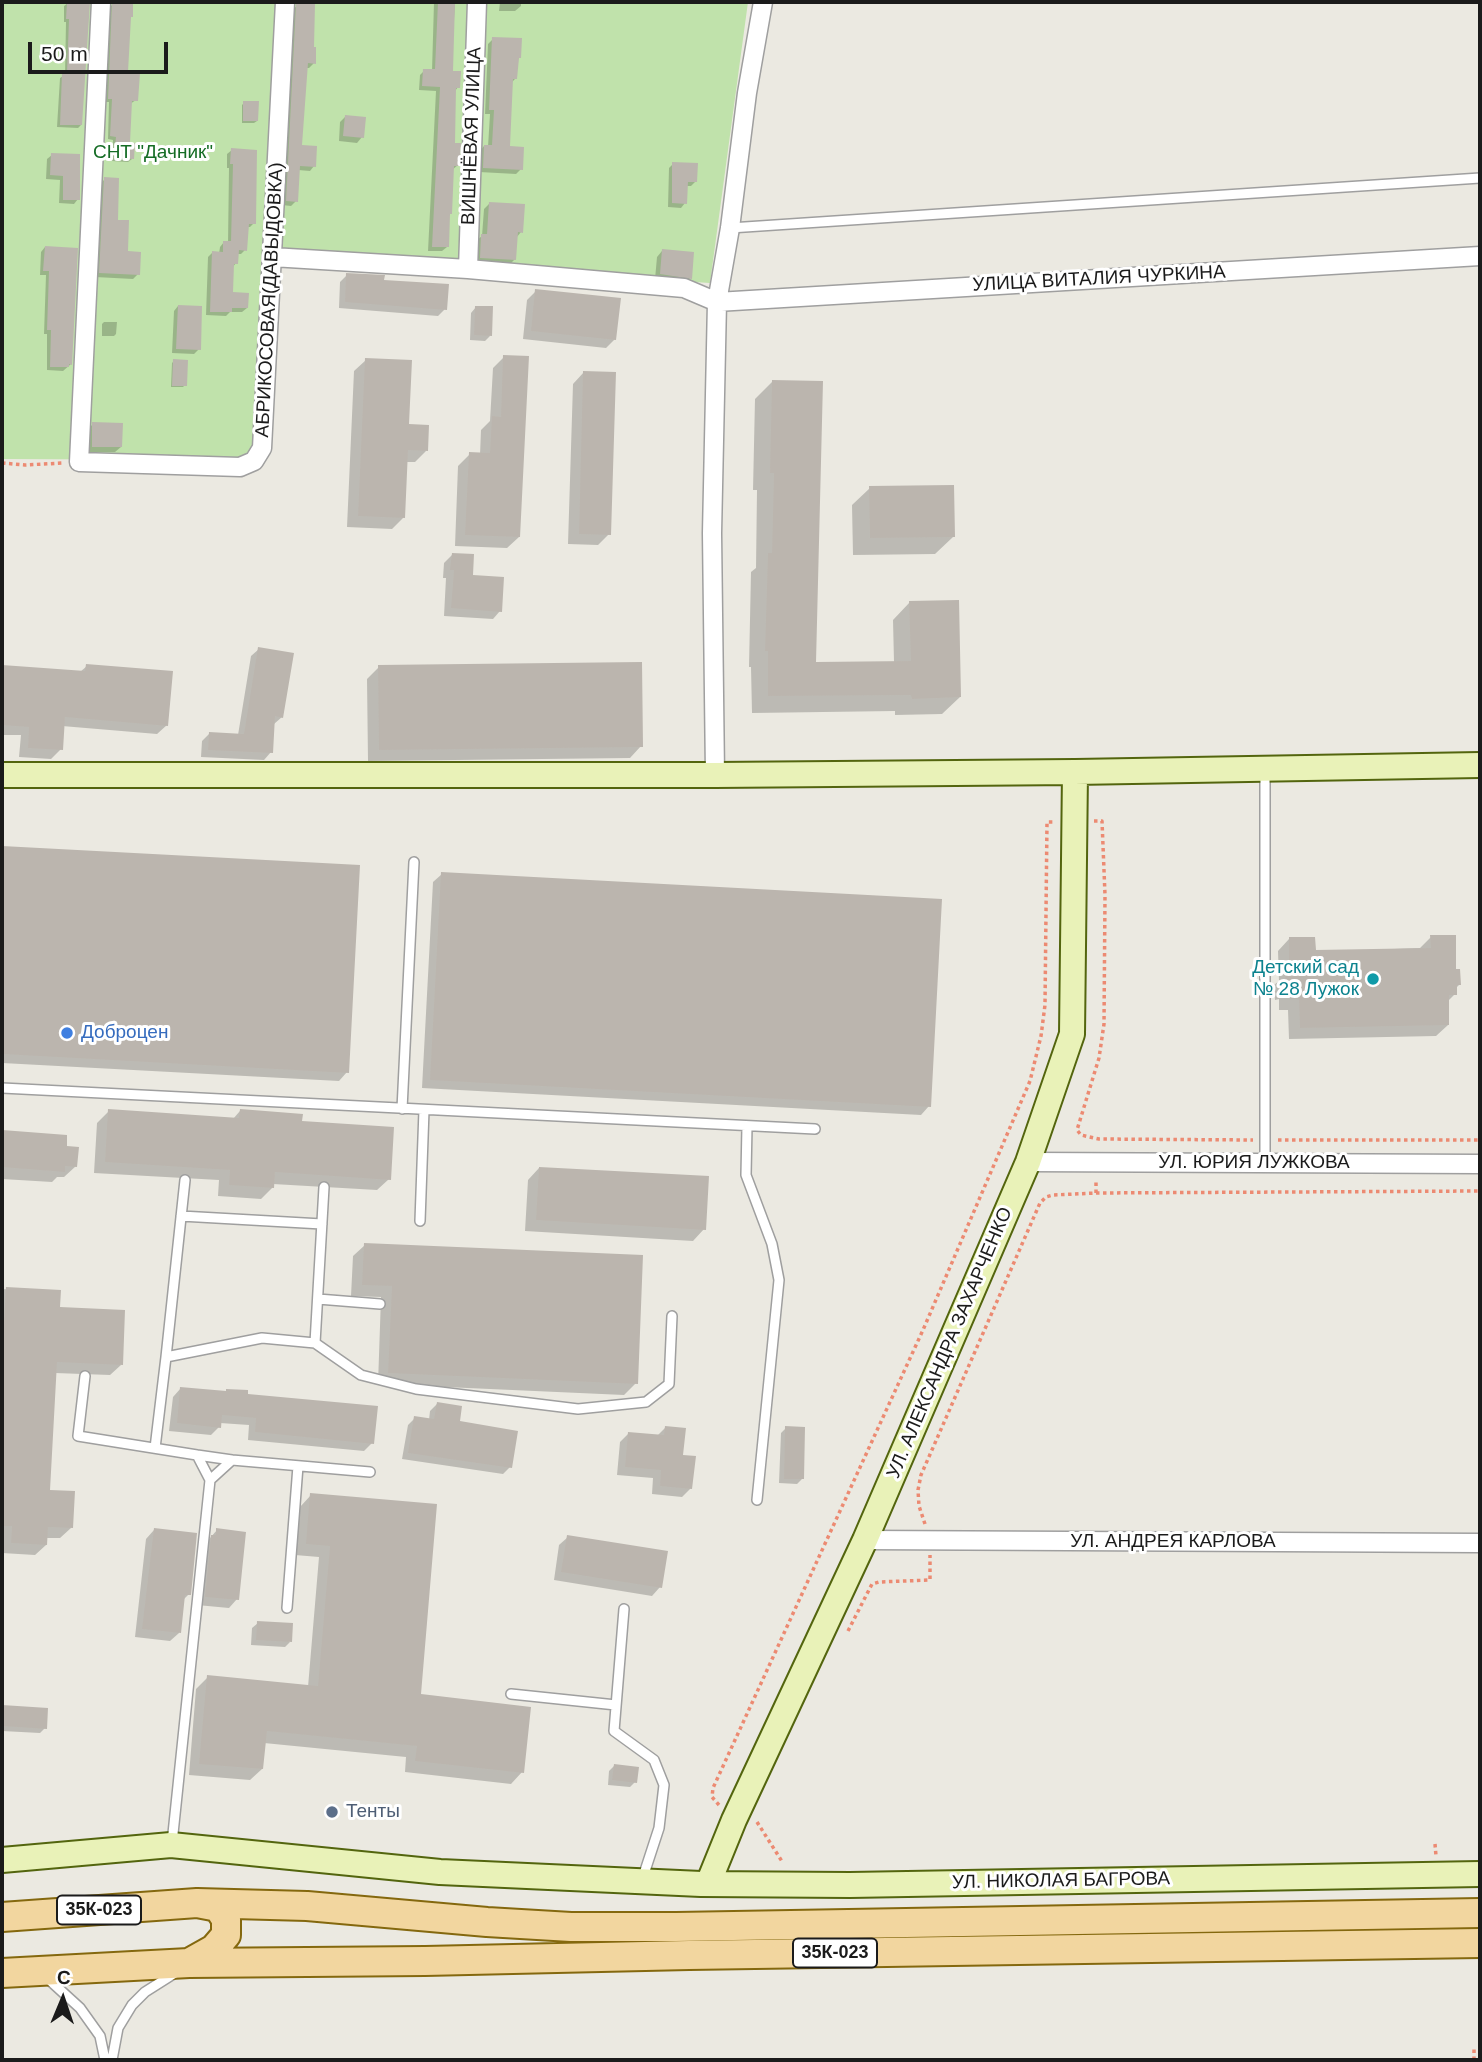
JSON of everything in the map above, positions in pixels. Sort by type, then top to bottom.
[{"type":"main road","name":"35К-023","points":[[2,1917],[197,1903],[307,1906],[487,1922],[584,1927],[1480,1913]]},
{"type":"main road","points":[[189,1964],[214,1949],[226,1936],[226,1919],[218,1907],[197,1903]]},
{"type":"main road","name":"35К-023","points":[[2,1973],[189,1964],[1480,1943]]},
{"type":"street","points":[[79,462],[101,2]]},
{"type":"street","name":"АБРИКОСОВАЯ(ДАВЫДОВКА)","points":[[79,462],[240,467],[254,461],[262,448],[285,2]]},
{"type":"street","name":"ВИШНЁВАЯ УЛИЦА","points":[[468,270],[477,2]]},
{"type":"street","points":[[715,775],[712,519],[717,302],[763,2]]},
{"type":"street","name":"УЛИЦА ВИТАЛИЯ ЧУРКИНА","points":[[717,302],[1480,256]]},
{"type":"street","points":[[272,257],[684,288],[717,302]]},
{"type":"street","points":[[2,775],[715,775],[1480,765]]},
{"type":"street","name":"УЛ. АЛЕКСАНДРА ЗАХАРЧЕНКО","points":[[708,1884],[738,1812],[865,1540],[1028,1162],[1072,1034],[1075,772]]},
{"type":"street","name":"УЛ. ЮРИЯ ЛУЖКОВА","points":[[1028,1162],[1480,1164]]},
{"type":"street","name":"УЛ. АНДРЕЯ КАРЛОВА","points":[[865,1540],[1480,1543]]},
{"type":"street","name":"УЛ. НИКОЛАЯ БАГРОВА","points":[[2,1860],[171,1845],[440,1872],[708,1884],[878,1885],[1480,1874]]},
{"type":"lane","points":[[730,228],[1480,178]]},
{"type":"lane","points":[[1265,769],[1265,1162]]},
{"type":"lane","points":[[402,1109],[414,862]]},
{"type":"lane","points":[[2,1088],[815,1129]]},
{"type":"lane","points":[[420,1221],[424,1110]]},
{"type":"lane","points":[[747,1126],[746,1175],[772,1244],[779,1280],[757,1500]]},
{"type":"lane","points":[[155,1448],[185,1180]]},
{"type":"lane","points":[[315,1343],[324,1187]]},
{"type":"lane","points":[[181,1216],[322,1224]]},
{"type":"lane","points":[[318,1299],[380,1304]]},
{"type":"lane","points":[[166,1357],[262,1338],[315,1343],[361,1375],[416,1389],[578,1409],[646,1402],[669,1384],[672,1316]]},
{"type":"lane","points":[[85,1377],[78,1436],[232,1460],[370,1472]]},
{"type":"lane","points":[[171,1845],[210,1480],[197,1455]]},
{"type":"lane","points":[[210,1480],[232,1460]]},
{"type":"lane","points":[[287,1608],[298,1466]]},
{"type":"lane","points":[[624,1609],[614,1731],[654,1760],[664,1785],[659,1828],[641,1883]]},
{"type":"lane","points":[[511,1694],[616,1705]]},
{"type":"lane","points":[[112,2060],[118,2028],[132,2004],[145,1992],[189,1964]]},
{"type":"lane","points":[[39,1972],[80,2008],[100,2036],[105,2060]]},
{"type":"path","points":[[2,463],[25,465],[79,462]]},
{"type":"path","points":[[786,1867],[757,1822],[719,1805],[712,1797],[713,1788],[923,1330],[1030,1081],[1045,1005],[1046,822],[1102,821],[1105,895],[1104,1024],[1099,1058],[1077,1130],[1081,1135],[1099,1139],[1480,1140]]},
{"type":"path","points":[[1096,1193],[1099,1139]]},
{"type":"path","points":[[844,1640],[872,1584],[930,1580],[931,1541],[919,1506],[919,1481],[1040,1203],[1046,1197],[1096,1193],[1480,1191]]},
{"type":"path","points":[[1474,2049],[1474,2060]]},
{"type":"green space","name":"СНТ \"Дачник\"","points":[[2,2],[748,2],[710,283],[265,254],[254,447],[249,452],[237,458],[219,460],[2,459]]},
{"type":"building","points":[[67,2],[90,2],[82,125],[60,125],[62,73],[67,73]]},
{"type":"building","points":[[112,2],[133,2],[128,72],[140,73],[138,101],[132,101],[130,143],[135,143],[134,159],[114,158],[116,137],[110,136],[112,99],[108,99]]},
{"type":"building","points":[[438,2],[455,2],[453,71],[461,71],[460,88],[456,88],[455,143],[461,143],[460,166],[454,166],[449,247],[432,247],[440,87],[422,86],[423,69],[435,69]]},
{"type":"building","points":[[296,4],[315,4],[316,64],[308,63],[302,145],[317,146],[316,167],[300,166],[298,202],[286,201]]},
{"type":"building","points":[[492,37],[522,38],[517,79],[513,79],[510,146],[524,147],[523,170],[483,168],[484,145],[492,145],[494,110],[489,110]]},
{"type":"building","points":[[243,101],[259,101],[258,121],[243,121]]},
{"type":"building","points":[[345,115],[366,117],[364,138],[343,136]]},
{"type":"building","points":[[231,148],[257,150],[256,224],[249,224],[247,251],[239,250],[238,264],[234,264],[233,292],[249,293],[248,308],[232,308],[232,312],[210,312],[212,251],[223,252],[223,241],[231,241]]},
{"type":"building","points":[[51,153],[80,154],[80,200],[63,200],[63,176],[50,175]]},
{"type":"building","points":[[672,162],[698,163],[697,182],[688,182],[687,204],[672,203]]},
{"type":"building","points":[[104,177],[119,178],[118,220],[129,220],[128,251],[141,252],[140,275],[99,273]]},
{"type":"building","points":[[489,202],[525,204],[523,233],[518,232],[516,260],[480,258],[481,234],[487,234]]},
{"type":"building","points":[[45,246],[78,248],[72,365],[69,364],[69,367],[50,367],[51,330],[47,330],[49,271],[43,271]]},
{"type":"building","points":[[662,249],[694,252],[692,279],[660,274]]},
{"type":"building","points":[[346,273],[385,275],[384,280],[449,284],[447,310],[345,302]]},
{"type":"building","points":[[535,289],[621,298],[616,340],[531,331]]},
{"type":"building","points":[[178,305],[202,306],[201,350],[176,349]]},
{"type":"building","points":[[475,306],[493,306],[492,336],[474,335]]},
{"type":"building","points":[[503,355],[529,356],[520,537],[465,535],[469,452],[490,453],[492,416],[501,417]]},
{"type":"building","points":[[365,358],[412,360],[409,424],[429,425],[428,451],[408,450],[405,518],[358,516]]},
{"type":"building","points":[[173,359],[188,360],[187,386],[172,386]]},
{"type":"building","points":[[583,371],[616,372],[611,535],[579,534]]},
{"type":"building","points":[[772,380],[823,381],[816,662],[911,661],[909,601],[959,600],[961,697],[912,699],[911,695],[768,696],[768,651],[765,651],[768,553],[772,553]]},
{"type":"building","points":[[92,422],[123,423],[122,447],[92,447]]},
{"type":"building","points":[[954,485],[955,537],[870,538],[869,486]]},
{"type":"building","points":[[452,553],[474,554],[473,575],[504,577],[502,612],[451,608],[454,570],[450,570]]},
{"type":"building","points":[[258,647],[294,653],[283,718],[275,716],[273,753],[208,750],[209,732],[244,734]]},
{"type":"building","points":[[642,662],[643,747],[379,750],[378,665]]},
{"type":"building","points":[[86,664],[173,671],[168,726],[65,717],[63,750],[28,748],[29,727],[2,725],[2,665],[85,671]]},
{"type":"building","points":[[2,846],[360,865],[349,1073],[2,1054]]},
{"type":"building","points":[[441,872],[942,899],[931,1107],[430,1080]]},
{"type":"building","name":"Детский сад № 28 Лужок","points":[[1430,935],[1456,935],[1456,969],[1460,969],[1461,985],[1457,985],[1457,995],[1449,995],[1449,1025],[1300,1028],[1299,999],[1290,999],[1290,989],[1286,989],[1289,937],[1315,937],[1316,950],[1431,948]]},
{"type":"building","points":[[108,1109],[239,1118],[240,1109],[303,1114],[302,1121],[394,1127],[391,1180],[275,1172],[274,1188],[229,1185],[230,1170],[105,1162]]},
{"type":"building","points":[[2,1130],[67,1135],[67,1146],[79,1147],[77,1167],[65,1166],[65,1172],[2,1167]]},
{"type":"building","points":[[539,1167],[709,1176],[706,1230],[536,1220]]},
{"type":"building","points":[[364,1243],[643,1255],[638,1384],[388,1373],[392,1286],[362,1285]]},
{"type":"building","points":[[6,1287],[61,1290],[60,1307],[125,1310],[123,1365],[57,1362],[50,1490],[75,1491],[73,1528],[48,1527],[47,1545],[11,1543],[12,1526],[2,1526],[2,1362]]},
{"type":"building","points":[[180,1387],[248,1390],[248,1394],[378,1406],[374,1444],[255,1432],[256,1418],[222,1415],[221,1428],[177,1423]]},
{"type":"building","points":[[437,1402],[462,1406],[460,1421],[518,1431],[512,1468],[408,1453],[414,1416],[434,1419]]},
{"type":"building","points":[[665,1426],[686,1428],[683,1455],[696,1456],[692,1489],[660,1486],[661,1470],[625,1467],[628,1432],[664,1435]]},
{"type":"building","points":[[785,1426],[805,1427],[804,1479],[784,1479]]},
{"type":"building","points":[[310,1493],[437,1504],[421,1694],[531,1707],[524,1773],[415,1761],[417,1746],[267,1731],[263,1769],[199,1764],[207,1675],[318,1686],[330,1546],[306,1544]]},
{"type":"building","points":[[154,1528],[197,1533],[191,1595],[185,1595],[181,1633],[142,1629]]},
{"type":"building","points":[[216,1528],[246,1532],[239,1600],[205,1597],[211,1535],[216,1535]]},
{"type":"building","points":[[567,1535],[668,1551],[662,1588],[561,1572]]},
{"type":"building","points":[[257,1621],[293,1623],[292,1642],[256,1640]]},
{"type":"building","points":[[2,1705],[48,1708],[47,1729],[2,1726]]},
{"type":"building","points":[[614,1764],[639,1767],[637,1783],[612,1780]]},
{"type":"place","name":"Детский сад № 28 Лужок","points":[[1373,979]]},
{"type":"place","name":"Доброцен","points":[[67,1033]]},
{"type":"place","name":"Тенты","points":[[332,1812]]}]
